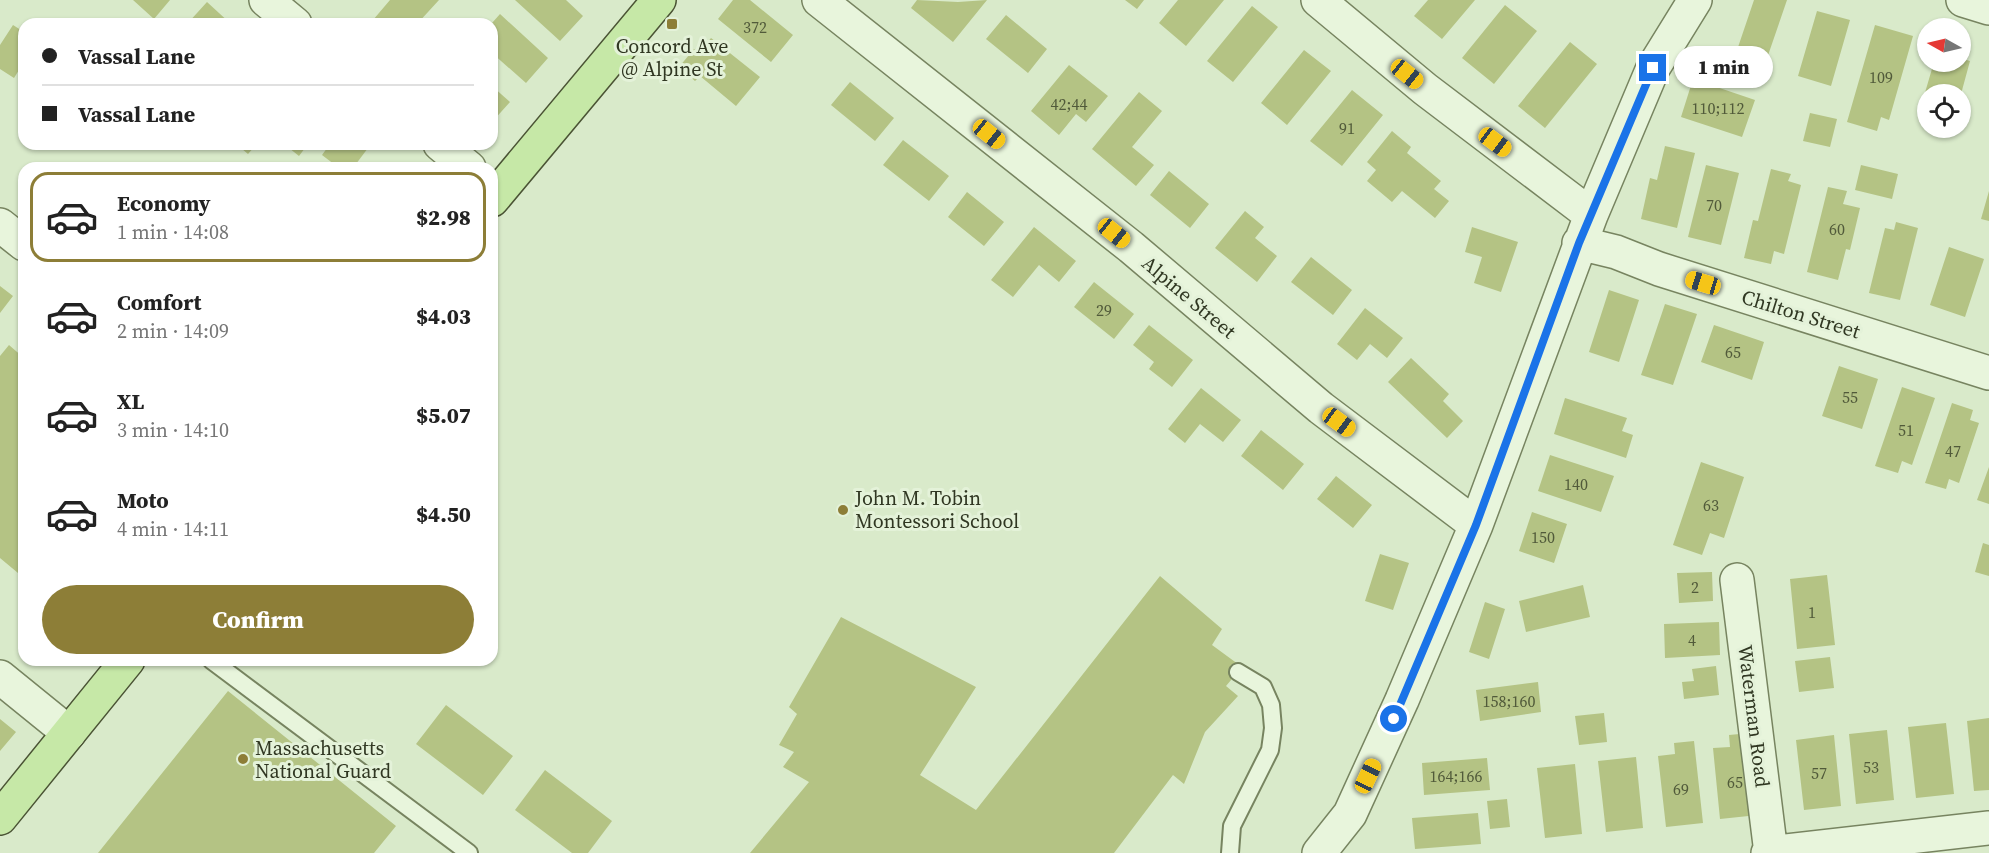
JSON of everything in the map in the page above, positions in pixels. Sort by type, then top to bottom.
[{"type":"main road","points":[[498,189],[658,0]]},
{"type":"main road","points":[[0,818],[123,666]]},
{"type":"street","points":[[266,0],[288,18]]},
{"type":"street","name":"Alpine Street","points":[[819,0],[1131,247],[1321,408],[1476,525]]},
{"type":"street","name":"Chilton Street","points":[[1318,0],[1425,89],[1585,229],[1616,252],[1659,269],[1989,373]]},
{"type":"street","points":[[1319,853],[1350,814],[1402,700],[1476,525],[1585,229],[1653,68],[1695,0]]},
{"type":"street","points":[[1964,0],[1989,8]]},
{"type":"street","points":[[447,150],[462,162]]},
{"type":"street","points":[[0,225],[18,239]]},
{"type":"street","name":"Waterman Road","points":[[1737,580],[1770,853]]},
{"type":"street","points":[[0,678],[69,733]]},
{"type":"street","points":[[1770,853],[1989,828]]},
{"type":"lane","points":[[220,666],[469,853]]},
{"type":"lane","points":[[1230,853],[1232,826],[1270,750],[1273,728],[1271,705],[1263,687],[1238,672]]},
{"type":"building","points":[[133,0],[170,0],[153,18]]},
{"type":"building","points":[[390,0],[439,0],[422,18],[375,18]]},
{"type":"building","points":[[515,0],[566,0],[583,16],[560,41]]},
{"type":"building","points":[[733,0],[750,0],[793,35],[771,62],[718,19]]},
{"type":"building","points":[[917,0],[958,2],[987,0],[953,42],[911,8]]},
{"type":"building","points":[[1125,0],[1144,0],[1137,9]]},
{"type":"building","points":[[1178,0],[1224,0],[1186,46],[1159,23]]},
{"type":"building","points":[[1428,0],[1475,0],[1442,39],[1414,16]]},
{"type":"building","points":[[1754,0],[1787,0],[1764,67],[1735,56]]},
{"type":"building","points":[[207,2],[224,18],[192,18]]},
{"type":"building","points":[[1505,5],[1537,31],[1494,84],[1462,58]]},
{"type":"building","points":[[1252,6],[1278,27],[1233,82],[1207,61]]},
{"type":"building","points":[[1817,11],[1850,20],[1831,86],[1798,76]]},
{"type":"building","points":[[500,14],[548,58],[526,83],[498,58],[496,18]]},
{"type":"building","points":[[1006,15],[1047,49],[1028,73],[986,39]]},
{"type":"building","points":[[13,25],[18,28],[18,72],[14,78],[0,69],[0,45]]},
{"type":"building","points":[[1875,25],[1913,36],[1889,120],[1881,117],[1877,131],[1847,122]]},
{"type":"building","points":[[711,38],[760,77],[736,106],[700,76],[695,81],[679,67],[694,49],[699,53]]},
{"type":"building","points":[[1570,42],[1597,64],[1545,128],[1518,106]]},
{"type":"building","points":[[1304,50],[1331,71],[1287,125],[1261,103]]},
{"type":"building","points":[[1069,65],[1108,96],[1086,122],[1076,114],[1059,135],[1031,111]]},
{"type":"building","points":[[1931,72],[1967,72],[1964,84],[1928,84]]},
{"type":"building","points":[[1693,79],[1755,100],[1742,137],[1681,117]]},
{"type":"building","points":[[850,82],[894,118],[875,141],[831,105]]},
{"type":"building","points":[[1352,90],[1383,115],[1342,166],[1310,141]]},
{"type":"building","points":[[498,91],[510,102],[498,115]]},
{"type":"building","points":[[1139,92],[1162,111],[1132,147],[1154,165],[1136,186],[1092,149]]},
{"type":"building","points":[[1810,113],[1837,119],[1830,147],[1803,141]]},
{"type":"building","points":[[1392,131],[1411,147],[1407,153],[1441,181],[1434,189],[1449,201],[1435,218],[1402,191],[1392,202],[1367,181],[1376,170],[1367,162]]},
{"type":"building","points":[[903,140],[949,176],[929,201],[883,165]]},
{"type":"building","points":[[1665,146],[1695,153],[1677,228],[1641,219],[1650,178],[1657,180]]},
{"type":"building","points":[[292,150],[304,150],[299,156]]},
{"type":"building","points":[[326,150],[366,150],[358,162],[331,162],[322,155]]},
{"type":"building","points":[[1706,165],[1739,173],[1721,245],[1688,237]]},
{"type":"building","points":[[1861,165],[1898,174],[1892,199],[1855,190]]},
{"type":"building","points":[[1771,169],[1791,174],[1788,181],[1801,185],[1784,254],[1774,251],[1771,264],[1744,258],[1753,220],[1758,221]]},
{"type":"building","points":[[1169,171],[1209,204],[1190,228],[1150,195]]},
{"type":"building","points":[[1828,187],[1847,191],[1843,204],[1860,208],[1850,250],[1846,249],[1838,280],[1807,272]]},
{"type":"building","points":[[1989,191],[1989,221],[1981,219]]},
{"type":"building","points":[[967,192],[1004,222],[984,246],[948,217]]},
{"type":"building","points":[[1245,211],[1264,227],[1255,238],[1277,256],[1257,282],[1215,248]]},
{"type":"building","points":[[1896,222],[1918,228],[1900,300],[1869,293],[1885,228],[1894,230]]},
{"type":"building","points":[[1034,227],[1076,261],[1059,282],[1039,265],[1013,297],[991,280]]},
{"type":"building","points":[[1472,227],[1518,242],[1501,292],[1474,283],[1482,257],[1465,252]]},
{"type":"building","points":[[1949,247],[1984,259],[1965,317],[1930,305]]},
{"type":"building","points":[[1311,257],[1352,290],[1333,315],[1291,282]]},
{"type":"building","points":[[1094,282],[1134,314],[1114,339],[1074,307]]},
{"type":"building","points":[[0,286],[13,296],[0,313]]},
{"type":"building","points":[[1609,290],[1639,300],[1619,362],[1589,352]]},
{"type":"building","points":[[1665,304],[1697,314],[1673,385],[1641,375]]},
{"type":"building","points":[[1365,308],[1403,338],[1387,358],[1370,344],[1357,360],[1337,344]]},
{"type":"building","points":[[1149,325],[1193,360],[1172,387],[1149,369],[1154,362],[1133,345]]},
{"type":"building","points":[[1714,325],[1764,342],[1752,380],[1701,362]]},
{"type":"building","points":[[9,345],[18,353],[18,573],[0,558],[0,356]]},
{"type":"building","points":[[1411,358],[1449,394],[1443,401],[1463,421],[1447,438],[1388,382]]},
{"type":"building","points":[[1839,366],[1878,379],[1862,429],[1822,416]]},
{"type":"building","points":[[1902,387],[1935,398],[1912,465],[1902,461],[1898,473],[1875,466]]},
{"type":"building","points":[[1201,388],[1241,420],[1223,442],[1200,424],[1185,443],[1168,429]]},
{"type":"building","points":[[1565,398],[1627,418],[1622,431],[1633,435],[1626,458],[1554,434]]},
{"type":"building","points":[[1952,403],[1973,410],[1970,420],[1979,423],[1959,483],[1949,479],[1946,489],[1925,483]]},
{"type":"building","points":[[1261,430],[1304,464],[1283,490],[1241,456]]},
{"type":"building","points":[[1550,455],[1614,476],[1601,512],[1538,491]]},
{"type":"building","points":[[1701,462],[1744,477],[1724,538],[1710,533],[1702,555],[1673,545]]},
{"type":"building","points":[[1989,467],[1989,504],[1977,500]]},
{"type":"building","points":[[1336,476],[1372,505],[1353,528],[1317,499]]},
{"type":"building","points":[[1532,512],[1567,524],[1554,563],[1519,551]]},
{"type":"building","points":[[1983,543],[1989,545],[1989,576],[1975,572]]},
{"type":"building","points":[[1380,554],[1409,563],[1393,610],[1365,601]]},
{"type":"building","points":[[1712,572],[1713,601],[1679,603],[1677,573]]},
{"type":"building","points":[[1827,575],[1835,645],[1797,649],[1790,579]]},
{"type":"building","points":[[1160,576],[1222,629],[1212,645],[1242,667],[1226,686],[1238,696],[1205,732],[1184,784],[1173,775],[1114,853],[750,853],[809,782],[783,767],[794,752],[779,745],[797,714],[789,707],[841,617],[976,687],[920,775],[976,810]]},
{"type":"building","points":[[1583,585],[1590,617],[1526,632],[1519,601]]},
{"type":"building","points":[[1485,602],[1505,609],[1489,659],[1469,652]]},
{"type":"building","points":[[1719,622],[1720,655],[1665,658],[1664,624]]},
{"type":"building","points":[[1830,657],[1834,688],[1799,692],[1795,661]]},
{"type":"building","points":[[1716,666],[1719,695],[1684,699],[1682,682],[1694,681],[1692,669]]},
{"type":"building","points":[[1538,682],[1541,712],[1480,721],[1476,690]]},
{"type":"building","name":"Massachusetts National Guard","points":[[228,691],[396,826],[374,853],[98,853]]},
{"type":"building","points":[[446,705],[513,756],[483,795],[416,744]]},
{"type":"building","points":[[1604,713],[1607,742],[1579,745],[1575,716]]},
{"type":"building","points":[[1989,718],[1989,790],[1974,791],[1967,721]]},
{"type":"building","points":[[0,719],[16,732],[0,751]]},
{"type":"building","points":[[1946,723],[1954,794],[1916,798],[1908,727]]},
{"type":"building","points":[[1887,730],[1894,800],[1856,804],[1849,734]]},
{"type":"building","points":[[1750,733],[1758,815],[1720,819],[1713,748],[1730,747],[1729,735]]},
{"type":"building","points":[[1834,735],[1841,806],[1804,810],[1796,740]]},
{"type":"building","points":[[1694,741],[1703,823],[1666,827],[1658,756],[1675,754],[1674,743]]},
{"type":"building","points":[[1636,757],[1643,828],[1606,832],[1598,761]]},
{"type":"building","points":[[1487,758],[1490,790],[1424,795],[1422,763]]},
{"type":"building","points":[[1575,764],[1582,834],[1545,838],[1537,768]]},
{"type":"building","points":[[545,770],[612,821],[588,853],[572,853],[515,810]]},
{"type":"building","points":[[1507,799],[1510,827],[1490,829],[1487,801]]},
{"type":"building","points":[[1478,813],[1481,844],[1415,849],[1412,818]]},
{"type":"place","name":"Concord Ave @ Alpine St","points":[[672,24]]},
{"type":"place","name":"John M. Tobin Montessori School","points":[[843,510]]},
{"type":"place","name":"Massachusetts National Guard","points":[[243,759]]},
{"type":"route","points":[[1394,719],[1476,525],[1579,243],[1653,68]]}]
